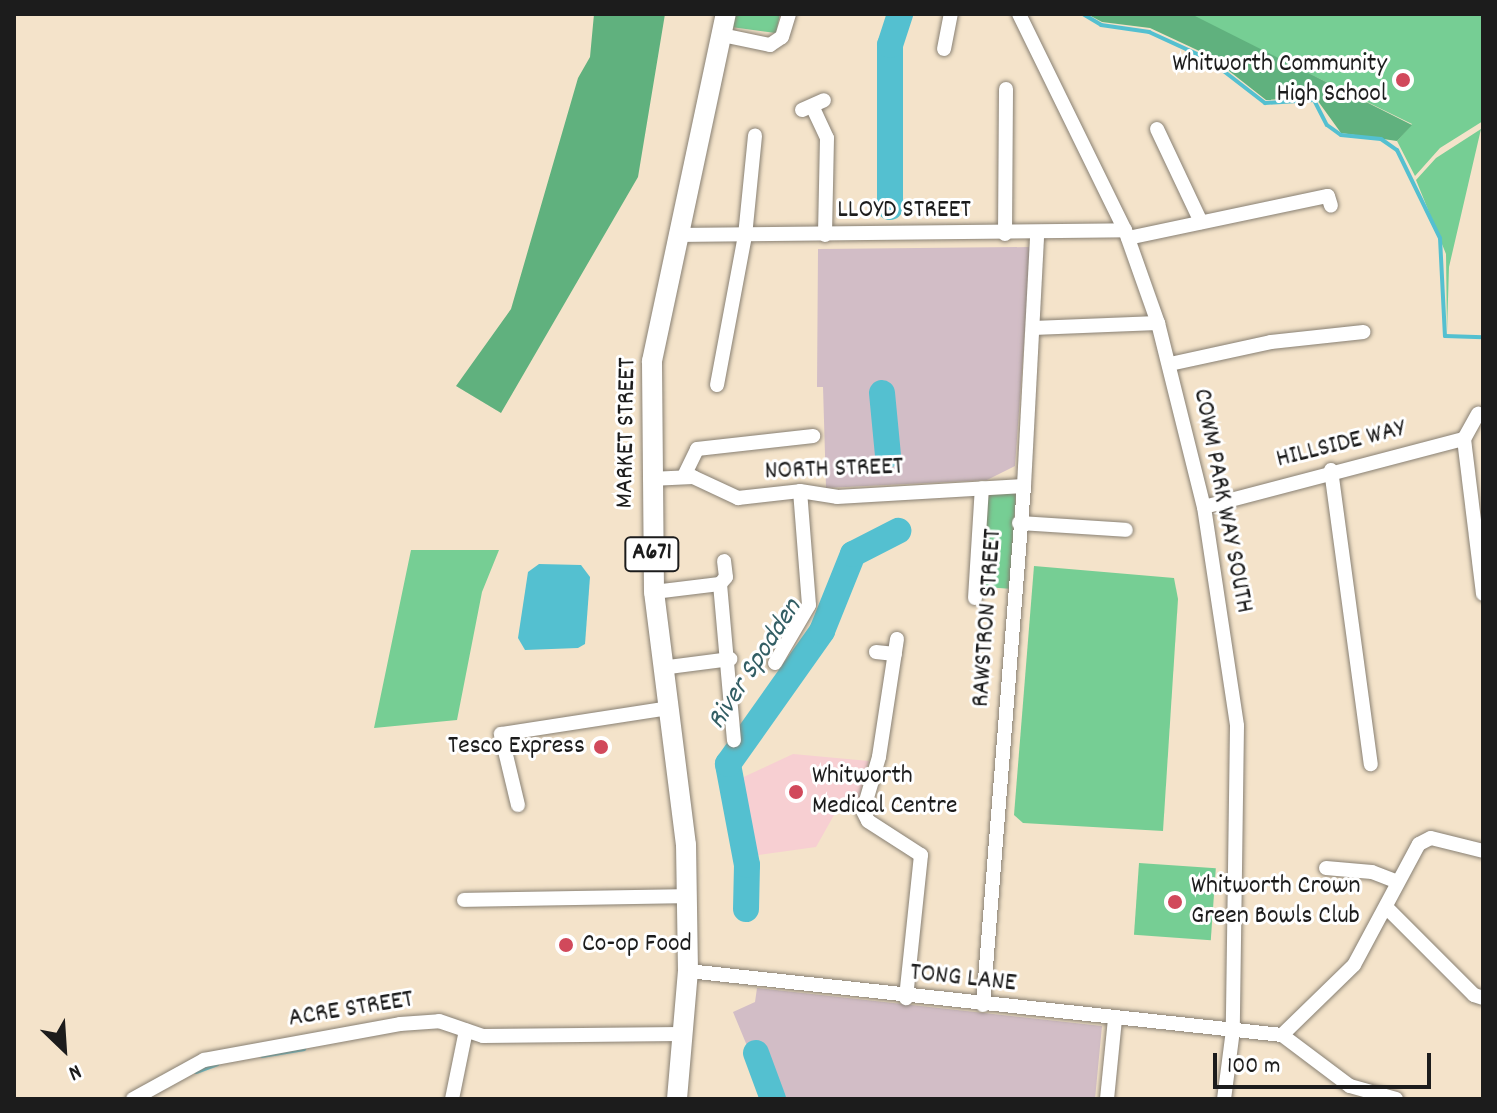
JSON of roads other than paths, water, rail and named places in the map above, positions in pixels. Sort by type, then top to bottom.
[{"type":"main road","name":"MARKET STREET","points":[[677,1099],[680,1034],[688,971],[687,896],[678,769],[661,668],[654,592],[650,479],[652,361],[683,235],[726,14]]},
{"type":"street","points":[[722,35],[770,45],[782,37],[789,14]]},
{"type":"street","points":[[944,49],[951,14]]},
{"type":"street","name":"COWM PARK WAY SOUTH","points":[[1019,14],[1127,234],[1170,364],[1204,507],[1237,726],[1233,1030],[1224,1099]]},
{"type":"street","points":[[1005,234],[1006,89]]},
{"type":"street","points":[[813,106],[827,138],[825,235]]},
{"type":"street","points":[[1157,129],[1201,222]]},
{"type":"street","points":[[717,385],[745,236],[755,135]]},
{"type":"street","name":"LLOYD STREET","points":[[683,235],[1127,234],[1328,196],[1331,206]]},
{"type":"street","name":"RAWSTRON STREET","points":[[983,1005],[1024,486],[1037,235]]},
{"type":"street","points":[[1033,328],[1158,323]]},
{"type":"street","points":[[1170,364],[1271,342],[1363,332]]},
{"type":"street","points":[[1478,414],[1464,439],[1483,594]]},
{"type":"street","points":[[684,476],[697,449],[813,436]]},
{"type":"street","name":"HILLSIDE WAY","points":[[1204,507],[1331,470],[1464,439]]},
{"type":"street","points":[[1331,470],[1371,764]]},
{"type":"street","name":"NORTH STREET","points":[[650,479],[684,476],[738,498],[800,491],[837,497],[1024,486]]},
{"type":"street","points":[[975,598],[982,488]]},
{"type":"street","points":[[775,663],[809,605],[800,491]]},
{"type":"street","points":[[1019,523],[1126,530]]},
{"type":"street","points":[[654,592],[720,584],[726,577],[724,561]]},
{"type":"street","points":[[720,584],[730,659],[734,740]]},
{"type":"street","points":[[876,652],[896,647],[879,757],[863,811],[868,821],[921,855],[906,998]]},
{"type":"street","points":[[661,668],[730,659]]},
{"type":"street","points":[[518,805],[501,734],[668,708]]},
{"type":"street","points":[[1396,1099],[1350,1086],[1282,1035],[1354,965],[1387,908],[1395,881],[1419,844],[1431,838],[1483,851]]},
{"type":"street","points":[[1326,868],[1372,872],[1395,881]]},
{"type":"street","points":[[464,900],[687,896]]},
{"type":"street","points":[[1387,908],[1474,995],[1483,998]]},
{"type":"street","name":"TONG LANE","points":[[688,971],[906,998],[1282,1035]]},
{"type":"street","points":[[1107,1099],[1115,1019]]},
{"type":"street","name":"ACRE STREET","points":[[133,1099],[204,1060],[400,1024],[439,1021],[483,1036],[680,1034]]},
{"type":"street","points":[[452,1099],[466,1030]]},
{"type":"water","points":[[539,564],[581,565],[590,577],[585,644],[578,648],[525,650],[518,638],[528,572]]},
{"type":"waterway","name":"River Spodden","points":[[890,207],[890,45],[900,14]]},
{"type":"waterway","points":[[1083,14],[1101,25],[1149,32],[1208,59],[1265,103],[1314,100],[1327,125],[1341,135],[1381,139],[1397,150],[1440,238],[1445,336],[1483,337]]},
{"type":"waterway","name":"River Spodden","points":[[882,393],[888,455]]},
{"type":"waterway","name":"River Spodden","points":[[746,909],[747,865],[728,764],[822,631],[853,554],[898,531]]},
{"type":"waterway","points":[[262,1056],[304,1049]]},
{"type":"waterway","name":"River Spodden","points":[[756,1053],[773,1099]]},
{"type":"waterway","points":[[196,1072],[218,1064]]},
{"type":"place","name":"Whitworth Community High School","points":[[1403,80]]},
{"type":"place","name":"Tesco Express","points":[[601,747]]},
{"type":"place","name":"Whitworth Medical Centre","points":[[796,792]]},
{"type":"place","name":"Whitworth Crown Green Bowls Club","points":[[1175,902]]},
{"type":"place","name":"Co-op Food","points":[[566,945]]}]
